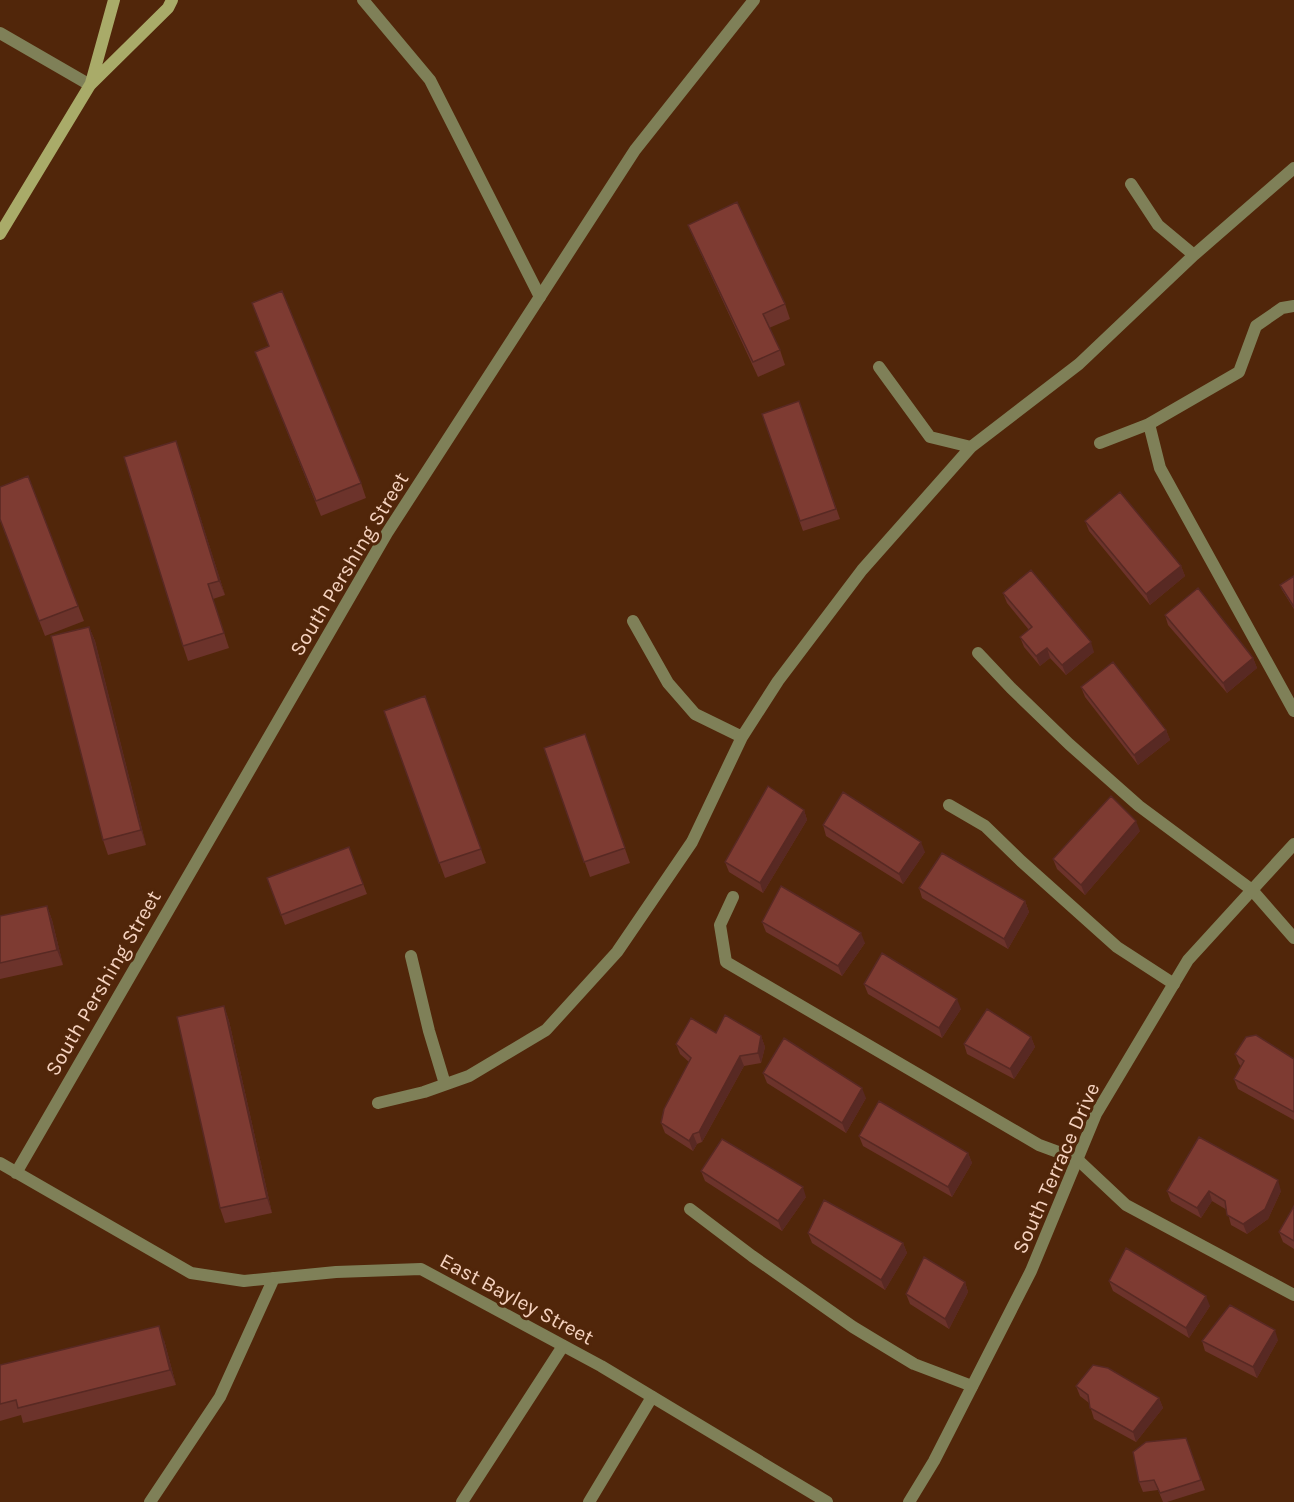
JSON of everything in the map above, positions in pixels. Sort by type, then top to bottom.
[{"type":"main road","points":[[90,85],[114,0]]},
{"type":"main road","points":[[0,234],[90,85],[168,8],[172,0]]},
{"type":"street","points":[[363,0],[430,80],[540,297]]},
{"type":"street","name":"South Pershing Street","points":[[16,1173],[387,533],[635,150],[754,0]]},
{"type":"street","points":[[0,33],[90,85]]},
{"type":"street","points":[[378,1103],[424,1092],[469,1076],[546,1030],[617,951],[692,842],[742,737],[778,681],[862,570],[971,447],[1079,363],[1194,255],[1294,168]]},
{"type":"street","points":[[1131,184],[1158,225],[1194,255]]},
{"type":"street","points":[[1100,443],[1149,424],[1239,372],[1256,326],[1282,308],[1294,306]]},
{"type":"street","points":[[879,367],[930,438],[971,447]]},
{"type":"street","points":[[1149,424],[1160,468],[1294,711]]},
{"type":"street","points":[[633,621],[668,682],[695,714],[742,737]]},
{"type":"street","points":[[978,653],[1069,744],[1140,806],[1251,890],[1294,938]]},
{"type":"street","points":[[949,805],[985,826],[1118,947],[1174,984]]},
{"type":"street","name":"South Terrace Drive","points":[[909,1502],[934,1461],[1031,1271],[1096,1114],[1188,960],[1294,844]]},
{"type":"street","points":[[733,897],[720,925],[726,962],[1039,1145],[1077,1159],[1126,1205],[1294,1294]]},
{"type":"street","points":[[411,956],[429,1032],[445,1084]]},
{"type":"street","name":"East Bayley Street","points":[[0,1163],[191,1273],[244,1281],[336,1272],[421,1269],[652,1397],[827,1502]]},
{"type":"street","points":[[690,1209],[853,1327],[914,1364],[972,1386]]},
{"type":"street","points":[[150,1502],[220,1397],[274,1278]]},
{"type":"street","points":[[462,1502],[563,1346]]},
{"type":"street","points":[[589,1502],[652,1397]]},
{"type":"building","points":[[737,202],[785,304],[763,314],[780,350],[753,362],[688,225]]},
{"type":"building","points":[[282,291],[361,483],[316,501],[255,352],[269,346],[252,303]]},
{"type":"building","points":[[799,401],[836,509],[800,521],[762,414]]},
{"type":"building","points":[[176,441],[219,581],[208,584],[224,633],[183,646],[124,457]]},
{"type":"building","points":[[28,476],[78,606],[39,621],[0,519],[0,487]]},
{"type":"building","points":[[1120,492],[1181,566],[1146,594],[1085,521]]},
{"type":"building","points":[[1031,570],[1091,642],[1062,665],[1047,648],[1036,656],[1020,637],[1032,627],[1003,593]]},
{"type":"building","points":[[1294,576],[1294,607],[1280,585]]},
{"type":"building","points":[[1198,588],[1253,658],[1223,683],[1165,615]]},
{"type":"building","points":[[89,627],[141,830],[103,840],[51,636]]},
{"type":"building","points":[[1113,662],[1166,730],[1134,755],[1081,687]]},
{"type":"building","points":[[425,696],[481,849],[439,863],[384,711]]},
{"type":"building","points":[[585,734],[625,848],[584,862],[544,748]]},
{"type":"building","points":[[768,786],[804,810],[760,883],[725,862]]},
{"type":"building","points":[[843,792],[921,842],[899,874],[823,825]]},
{"type":"building","points":[[1111,796],[1136,821],[1081,885],[1053,859]]},
{"type":"building","points":[[349,847],[363,884],[281,915],[267,878]]},
{"type":"building","points":[[942,853],[1025,901],[1004,939],[919,888]]},
{"type":"building","points":[[781,886],[861,933],[838,966],[762,922]]},
{"type":"building","points":[[47,906],[57,950],[0,963],[0,916]]},
{"type":"building","points":[[882,953],[957,999],[939,1028],[864,984]]},
{"type":"building","points":[[224,1006],[267,1198],[220,1208],[177,1017]]},
{"type":"building","points":[[987,1009],[1031,1037],[1010,1069],[964,1044]]},
{"type":"building","points":[[725,1015],[761,1036],[758,1053],[740,1056],[699,1132],[693,1134],[689,1141],[661,1123],[664,1109],[691,1058],[676,1044],[691,1018],[716,1033]]},
{"type":"building","points":[[1256,1035],[1294,1059],[1294,1112],[1234,1079],[1244,1061],[1235,1054],[1246,1037]]},
{"type":"building","points":[[784,1038],[862,1088],[842,1123],[763,1073]]},
{"type":"building","points":[[879,1101],[968,1153],[948,1187],[859,1136]]},
{"type":"building","points":[[1199,1137],[1278,1180],[1265,1209],[1243,1224],[1227,1215],[1225,1201],[1209,1191],[1197,1208],[1167,1191]]},
{"type":"building","points":[[722,1139],[803,1187],[778,1221],[701,1171]]},
{"type":"building","points":[[824,1200],[903,1243],[881,1280],[808,1233]]},
{"type":"building","points":[[1294,1206],[1294,1241],[1279,1232]]},
{"type":"building","points":[[1126,1248],[1206,1296],[1186,1328],[1109,1281]]},
{"type":"building","points":[[924,1257],[965,1282],[945,1319],[906,1294]]},
{"type":"building","points":[[1230,1305],[1275,1330],[1253,1367],[1202,1341]]},
{"type":"building","points":[[159,1326],[170,1370],[18,1408],[16,1400],[0,1404],[0,1365]]},
{"type":"building","points":[[1093,1365],[1108,1368],[1159,1398],[1133,1432],[1090,1408],[1088,1395],[1076,1386]]},
{"type":"building","points":[[1186,1438],[1201,1480],[1160,1493],[1154,1480],[1139,1482],[1133,1452],[1146,1442]]}]
